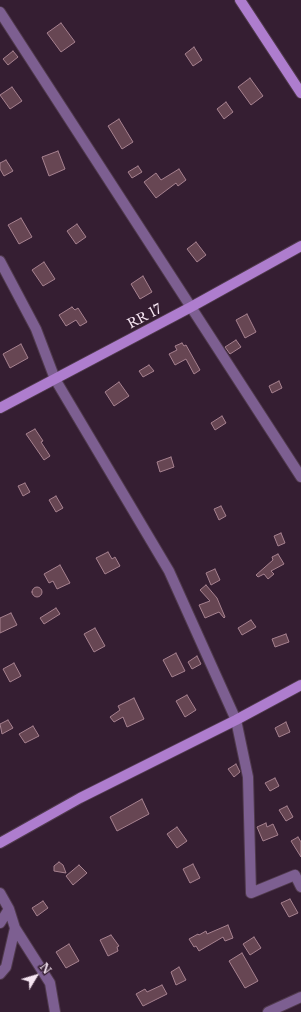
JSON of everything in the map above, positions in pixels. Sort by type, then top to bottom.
[{"type":"street","points":[[240,0],[301,93]]},
{"type":"street","points":[[0,12],[301,477]]},
{"type":"street","name":"RR 17","points":[[0,408],[191,307],[301,246]]},
{"type":"street","points":[[0,261],[36,329],[54,379],[169,571],[236,720],[248,776],[251,893],[295,875],[301,888]]},
{"type":"street","points":[[0,843],[80,798],[236,720],[301,685]]},
{"type":"street","points":[[0,893],[9,909],[15,928],[50,983],[55,1012]]},
{"type":"street","points":[[0,923],[9,909]]},
{"type":"street","points":[[0,974],[6,967],[15,928]]},
{"type":"street","points":[[268,1012],[301,997]]},
{"type":"building","points":[[61,23],[75,42],[61,52],[47,33]]},
{"type":"building","points":[[194,47],[202,60],[193,66],[185,54]]},
{"type":"building","points":[[13,51],[18,57],[8,65],[3,59]]},
{"type":"building","points":[[250,78],[263,96],[251,105],[238,87]]},
{"type":"building","points":[[12,87],[22,101],[10,109],[0,95]]},
{"type":"building","points":[[226,102],[233,112],[224,119],[217,109]]},
{"type":"building","points":[[119,119],[133,142],[122,149],[108,126]]},
{"type":"building","points":[[58,151],[65,169],[49,176],[42,157]]},
{"type":"building","points":[[6,160],[13,171],[4,176],[0,169],[0,163]]},
{"type":"building","points":[[138,166],[142,172],[132,178],[128,172]]},
{"type":"building","points":[[179,169],[186,180],[178,186],[176,183],[156,198],[144,182],[156,173],[161,180]]},
{"type":"building","points":[[21,218],[32,237],[19,244],[8,225]]},
{"type":"building","points":[[77,224],[86,237],[76,244],[67,231]]},
{"type":"building","points":[[196,242],[206,255],[197,262],[187,249]]},
{"type":"building","points":[[44,262],[55,279],[43,286],[32,270]]},
{"type":"building","points":[[143,276],[152,292],[140,299],[131,284]]},
{"type":"building","points":[[72,307],[75,310],[78,308],[87,322],[80,326],[76,320],[66,326],[59,315]]},
{"type":"building","points":[[247,314],[256,332],[245,338],[236,320]]},
{"type":"building","points":[[236,340],[241,347],[230,354],[225,347]]},
{"type":"building","points":[[182,343],[184,346],[186,345],[200,370],[194,374],[186,359],[175,365],[169,354],[177,350],[175,346]]},
{"type":"building","points":[[21,344],[28,358],[10,368],[3,354]]},
{"type":"building","points":[[149,365],[154,371],[143,377],[139,371]]},
{"type":"building","points":[[279,381],[282,388],[272,393],[269,386]]},
{"type":"building","points":[[119,382],[129,396],[114,406],[105,392]]},
{"type":"building","points":[[222,416],[226,423],[215,430],[211,423]]},
{"type":"building","points":[[35,429],[50,456],[44,460],[26,434]]},
{"type":"building","points":[[171,457],[174,467],[160,472],[157,462]]},
{"type":"building","points":[[25,483],[30,492],[23,496],[18,486]]},
{"type":"building","points":[[56,496],[63,508],[56,512],[49,500]]},
{"type":"building","points":[[221,506],[226,516],[219,520],[214,509]]},
{"type":"building","points":[[281,533],[285,543],[278,546],[274,536]]},
{"type":"building","points":[[108,552],[112,559],[115,557],[120,566],[105,574],[96,558]]},
{"type":"building","points":[[278,554],[284,564],[271,571],[274,574],[268,579],[264,574],[258,577],[256,575],[273,560],[272,557]]},
{"type":"building","points":[[60,565],[70,583],[57,589],[53,581],[49,583],[44,574]]},
{"type":"building","points":[[215,569],[220,580],[211,585],[206,573]]},
{"type":"building","points":[[206,585],[217,598],[225,617],[224,618],[219,612],[205,618],[199,605],[210,601],[200,590]]},
{"type":"building","points":[[35,587],[39,587],[41,588],[41,596],[35,597],[32,594],[32,590]]},
{"type":"building","points":[[56,608],[60,614],[44,624],[40,618]]},
{"type":"building","points":[[11,613],[17,625],[0,633],[0,618]]},
{"type":"building","points":[[251,620],[256,627],[242,635],[238,628]]},
{"type":"building","points":[[95,628],[105,646],[94,652],[84,634]]},
{"type":"building","points":[[286,634],[289,642],[275,647],[272,639]]},
{"type":"building","points":[[176,653],[185,671],[172,677],[163,660]]},
{"type":"building","points":[[197,656],[201,664],[192,669],[188,662]]},
{"type":"building","points":[[14,663],[21,676],[10,682],[3,669]]},
{"type":"building","points":[[187,695],[196,710],[185,717],[176,701]]},
{"type":"building","points":[[134,698],[144,719],[127,727],[123,717],[114,722],[110,717],[120,710],[118,706]]},
{"type":"building","points":[[8,720],[13,728],[2,734],[0,724]]},
{"type":"building","points":[[286,722],[290,732],[279,737],[275,728]]},
{"type":"building","points":[[33,726],[39,736],[25,743],[19,734]]},
{"type":"building","points":[[236,764],[240,772],[234,777],[228,769]]},
{"type":"building","points":[[275,778],[279,786],[270,791],[265,783]]},
{"type":"building","points":[[142,799],[149,814],[117,831],[110,817]]},
{"type":"building","points":[[287,806],[293,817],[286,821],[279,810]]},
{"type":"building","points":[[266,823],[267,827],[273,824],[278,835],[263,841],[257,827]]},
{"type":"building","points":[[177,827],[187,841],[177,848],[167,834]]},
{"type":"building","points":[[298,837],[301,842],[301,857],[291,841]]},
{"type":"building","points":[[59,862],[63,865],[66,873],[54,871],[54,866]]},
{"type":"building","points":[[193,864],[200,878],[190,883],[183,869]]},
{"type":"building","points":[[79,865],[87,873],[73,885],[66,876]]},
{"type":"building","points":[[290,899],[298,913],[289,917],[281,903]]},
{"type":"building","points":[[43,901],[48,908],[37,916],[32,908]]},
{"type":"building","points":[[228,925],[233,938],[225,941],[223,937],[199,951],[196,946],[194,947],[189,939],[206,931],[207,934]]},
{"type":"building","points":[[111,935],[119,946],[117,947],[118,951],[108,956],[100,940]]},
{"type":"building","points":[[254,937],[261,948],[250,955],[243,944]]},
{"type":"building","points":[[69,944],[79,961],[66,968],[56,952]]},
{"type":"building","points":[[242,953],[258,981],[245,988],[229,961]]},
{"type":"building","points":[[179,967],[186,980],[176,985],[171,972]]},
{"type":"building","points":[[162,985],[167,994],[143,1006],[136,994],[145,989],[147,992]]}]
